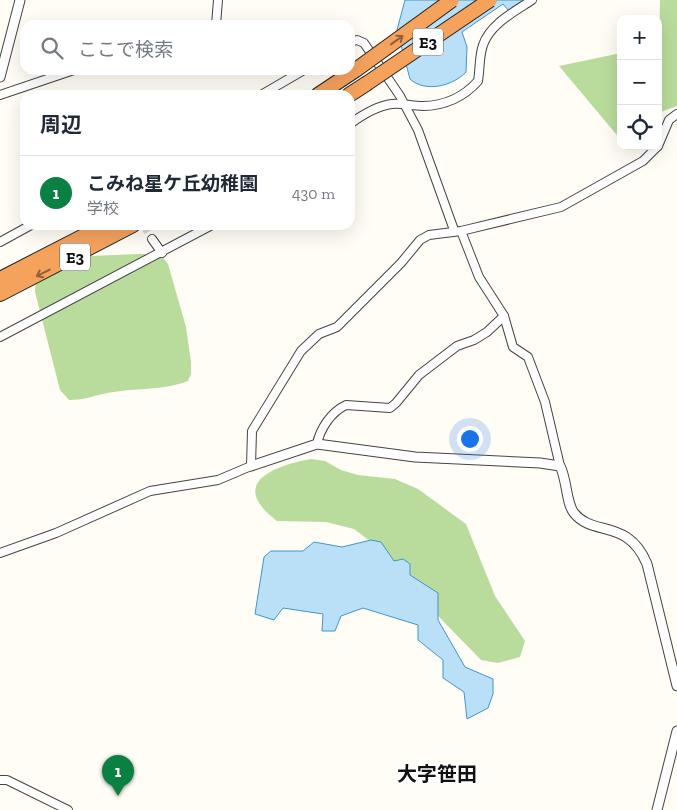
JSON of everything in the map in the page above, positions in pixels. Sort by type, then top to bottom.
[{"type":"highway","name":"E3","points":[[355,69],[452,0]]},
{"type":"highway","name":"E3","points":[[355,91],[490,0]]},
{"type":"highway","name":"E3","points":[[325,90],[347,75]]},
{"type":"highway","name":"E3","points":[[0,279],[95,230]]},
{"type":"highway","name":"E3","points":[[0,294],[123,230]]},
{"type":"street","points":[[0,77],[20,0]]},
{"type":"street","points":[[216,20],[218,0]]},
{"type":"street","points":[[355,121],[378,108],[403,103],[424,106],[452,101],[473,87],[478,81],[482,46],[488,34],[499,22],[532,0]]},
{"type":"street","points":[[355,41],[364,43],[418,130],[458,231],[479,277],[504,316],[514,347],[528,358],[545,402],[573,512],[582,521],[609,529],[630,539],[641,550],[647,564],[677,686]]},
{"type":"street","points":[[0,95],[59,75]]},
{"type":"street","points":[[270,90],[295,75]]},
{"type":"street","points":[[662,137],[669,120],[677,114]]},
{"type":"street","points":[[251,466],[252,431],[301,351],[319,334],[337,327],[401,263],[420,240],[429,234],[458,231],[562,207],[642,161],[654,150]]},
{"type":"street","points":[[0,242],[22,230]]},
{"type":"street","points":[[0,337],[203,230]]},
{"type":"street","points":[[152,239],[162,253]]},
{"type":"street","points":[[317,444],[319,433],[340,408],[346,405],[390,408],[419,375],[457,346],[474,340],[487,332],[504,316]]},
{"type":"street","points":[[0,553],[56,533],[150,492],[218,480],[251,466],[317,444],[414,457],[540,463],[560,466]]},
{"type":"street","points":[[657,810],[677,731]]},
{"type":"street","points":[[0,780],[7,780],[68,810]]},
{"type":"green space","points":[[660,0],[677,0],[677,106],[662,112],[662,15],[660,15]]},
{"type":"green space","points":[[617,54],[617,135],[559,66]]},
{"type":"green space","points":[[160,254],[168,264],[186,327],[191,362],[191,374],[188,381],[166,387],[114,392],[69,400],[60,390],[35,292],[37,267],[64,257]]},
{"type":"green space","points":[[311,459],[325,461],[341,470],[358,475],[395,479],[418,489],[466,524],[495,596],[525,641],[520,657],[498,663],[481,660],[441,619],[379,548],[354,529],[326,522],[277,521],[263,508],[256,497],[256,487],[261,479],[282,466]]},
{"type":"water","points":[[405,0],[524,0],[509,11],[503,4],[462,32],[467,47],[466,72],[447,84],[431,87],[423,86],[410,79],[397,30]]},
{"type":"water","points":[[371,540],[381,542],[394,561],[403,559],[410,564],[410,575],[438,593],[438,620],[465,667],[493,679],[493,694],[488,708],[467,719],[464,692],[443,678],[443,660],[418,640],[418,625],[363,608],[341,616],[335,631],[322,631],[323,614],[283,608],[274,620],[255,614],[264,557],[271,551],[303,551],[314,542],[342,547]]},
{"type":"tunnel","points":[[147,230],[152,239]]},
{"type":"place","name":"こみね星ケ丘幼稚園","points":[[118,796]]},
{"type":"district","name":"大字笹田","points":[[437,774]]}]
